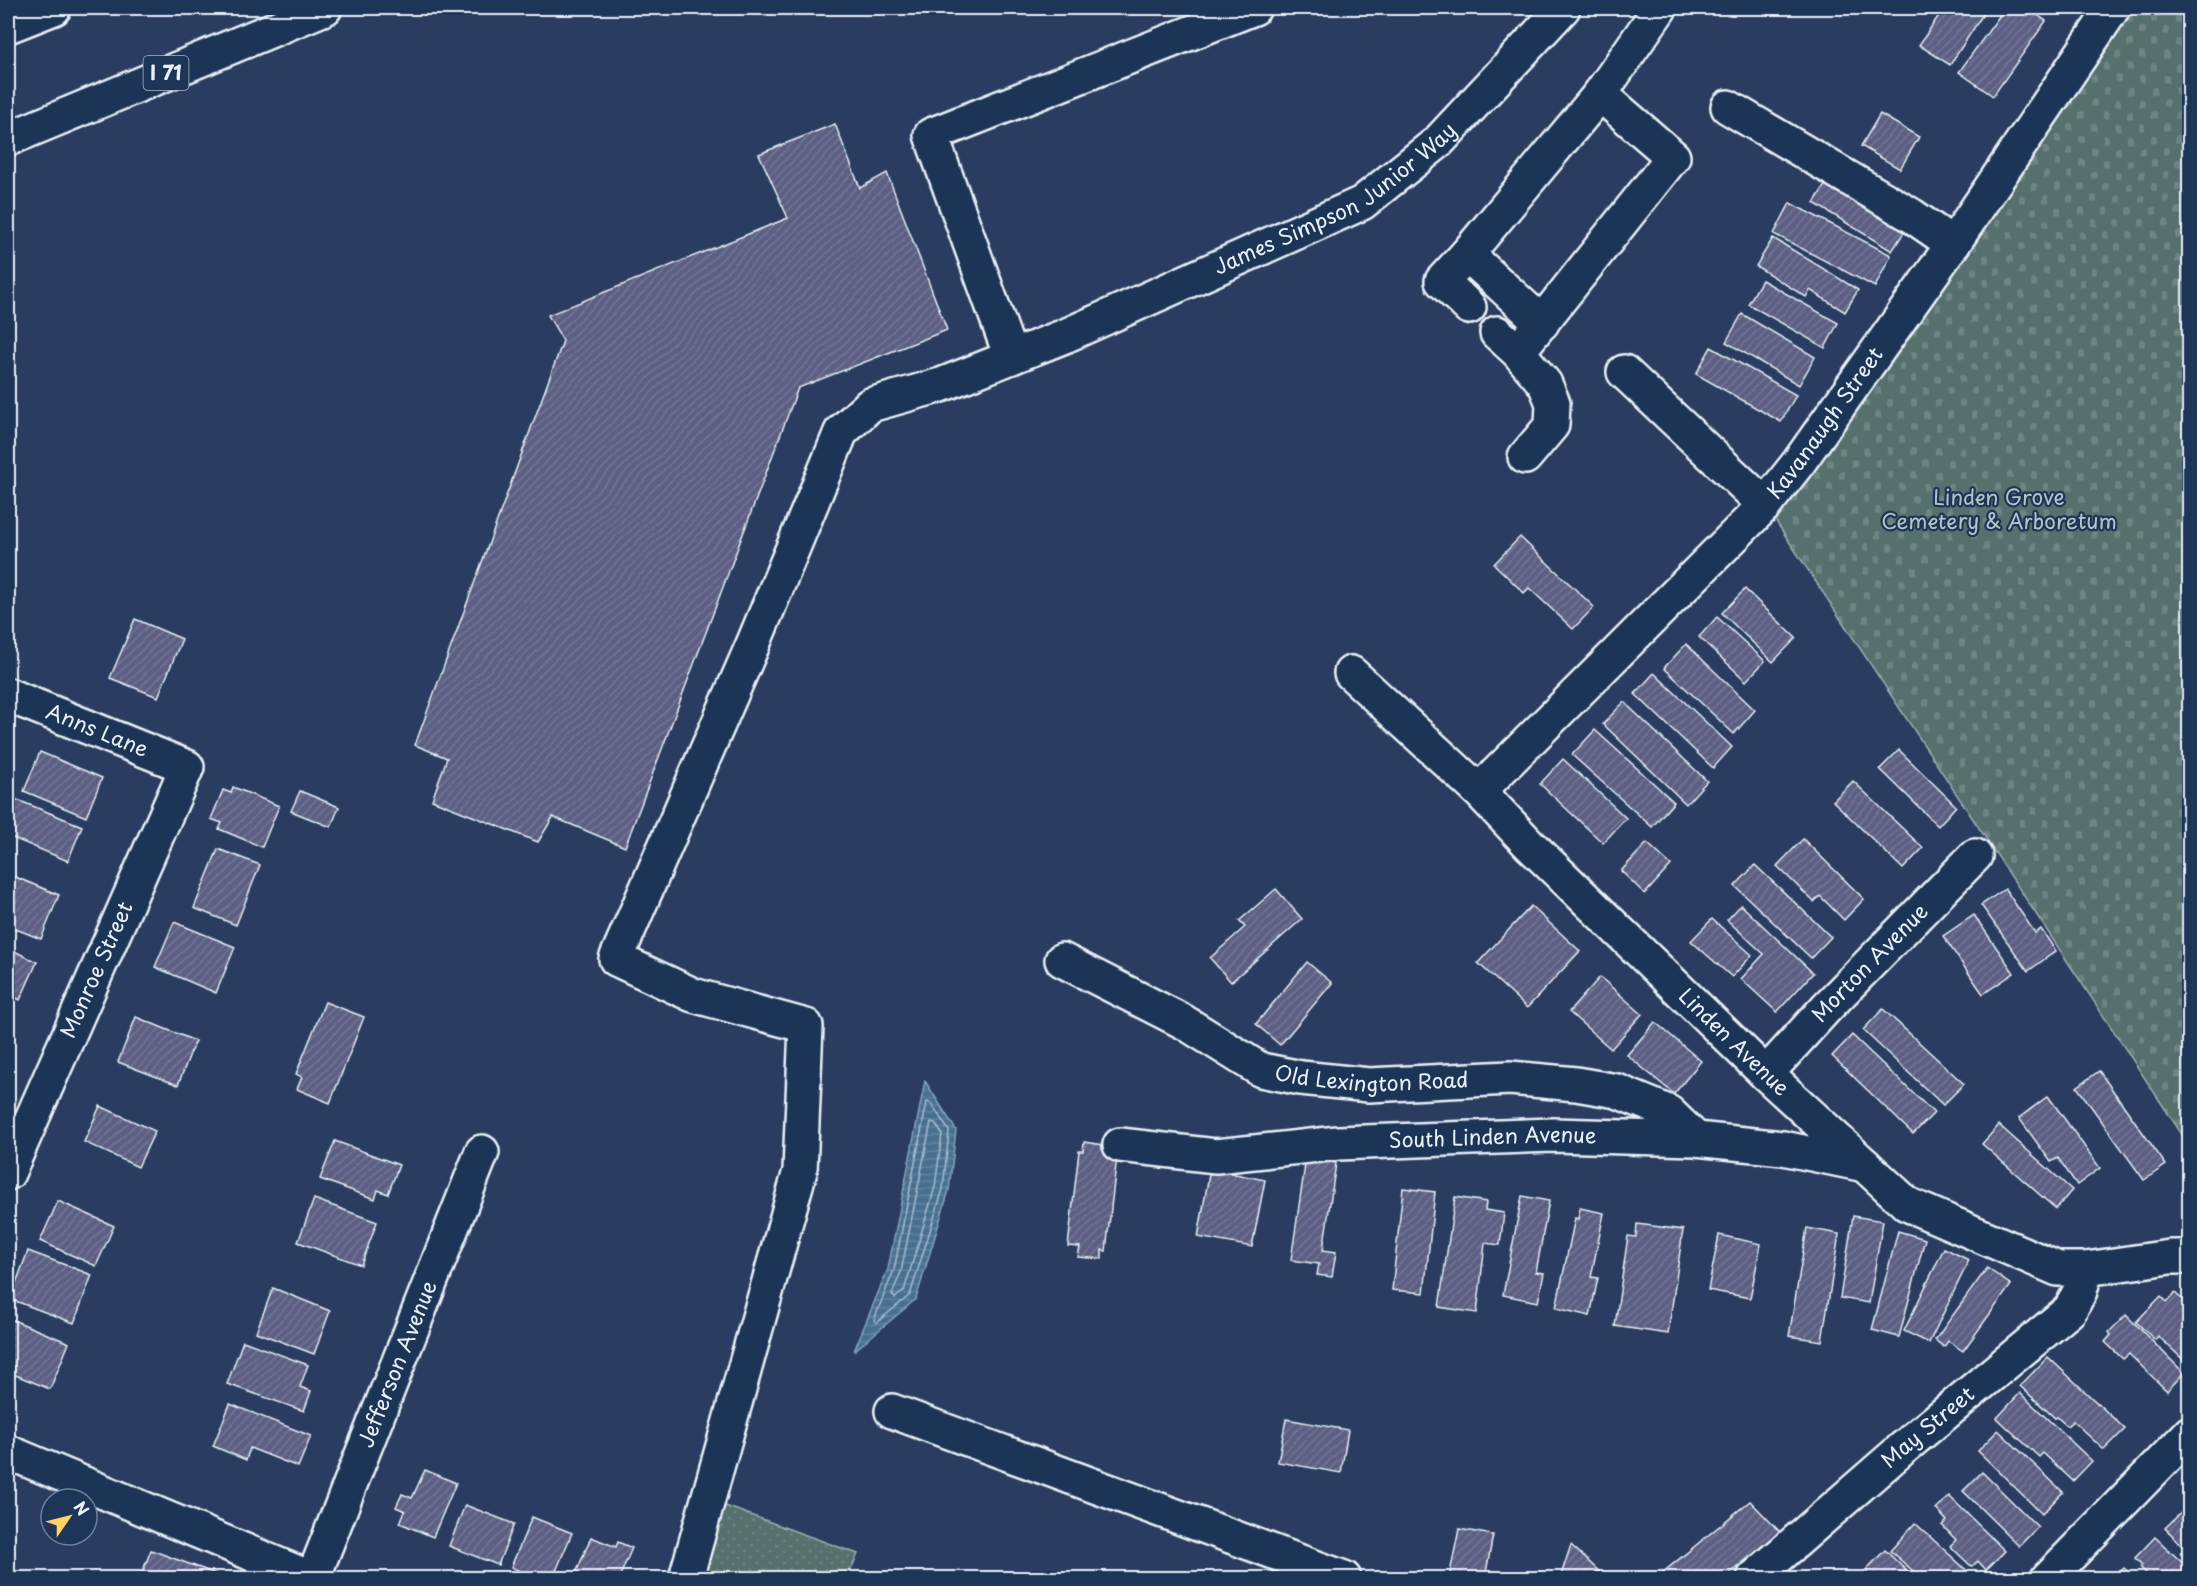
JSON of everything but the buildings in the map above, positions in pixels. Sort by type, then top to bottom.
[{"type":"main road","points":[[8,26],[54,8]]},
{"type":"main road","name":"I 71","points":[[8,139],[325,8]]},
{"type":"main road","points":[[1011,357],[931,135],[1254,8]]},
{"type":"main road","name":"James Simpson Junior Way","points":[[686,1578],[800,1171],[806,1026],[693,994],[616,959],[754,642],[841,432],[870,405],[941,385],[1067,335],[1362,203],[1438,142],[1563,8]]},
{"type":"main road","points":[[1469,307],[1442,281],[1600,94],[1660,8]]},
{"type":"main road","name":"Kavanaugh Street","points":[[1479,791],[1765,505],[1799,462],[1953,244],[2114,8]]},
{"type":"main road","points":[[1525,458],[1552,425],[1553,403],[1545,384],[1507,342],[1542,323],[1673,157],[1600,94]]},
{"type":"main road","points":[[1728,107],[1911,215],[1953,244]]},
{"type":"main road","points":[[1467,254],[1542,323]]},
{"type":"main road","points":[[1624,372],[1765,505]]},
{"type":"main road","name":"Linden Avenue","points":[[1351,673],[1479,791],[1529,844],[1766,1074],[1906,1204],[2058,1269],[2086,1269],[2170,1257],[2190,1257]]},
{"type":"main road","name":"Anns Lane","points":[[8,696],[187,767]]},
{"type":"main road","name":"Monroe Street","points":[[8,1173],[187,767]]},
{"type":"main road","name":"Morton Avenue","points":[[1766,1074],[1827,1007],[1975,856]]},
{"type":"main road","name":"Old Lexington Road","points":[[1062,960],[1184,1022],[1261,1070],[1301,1078],[1369,1085],[1510,1078],[1617,1090],[1668,1112],[1695,1139]]},
{"type":"main road","name":"South Linden Avenue","points":[[1120,1145],[1216,1156],[1350,1142],[1553,1135],[1695,1139],[1783,1148],[1865,1165]]},
{"type":"main road","name":"Jefferson Avenue","points":[[312,1578],[482,1152]]},
{"type":"main road","name":"May Street","points":[[1754,1578],[1902,1449],[2070,1311],[2080,1291],[2086,1269]]},
{"type":"main road","points":[[892,1411],[1344,1578]]},
{"type":"main road","points":[[2048,1578],[2190,1433]]},
{"type":"main road","points":[[8,1452],[312,1578]]},
{"type":"green space","name":"Linden Grove Cemetery & Arboretum","points":[[2113,8],[2189,8],[2189,1145],[1765,505]]},
{"type":"green space","points":[[709,1500],[858,1554],[847,1578],[686,1578]]},
{"type":"water","points":[[925,1081],[956,1130],[949,1190],[916,1299],[854,1351],[888,1269]]}]
